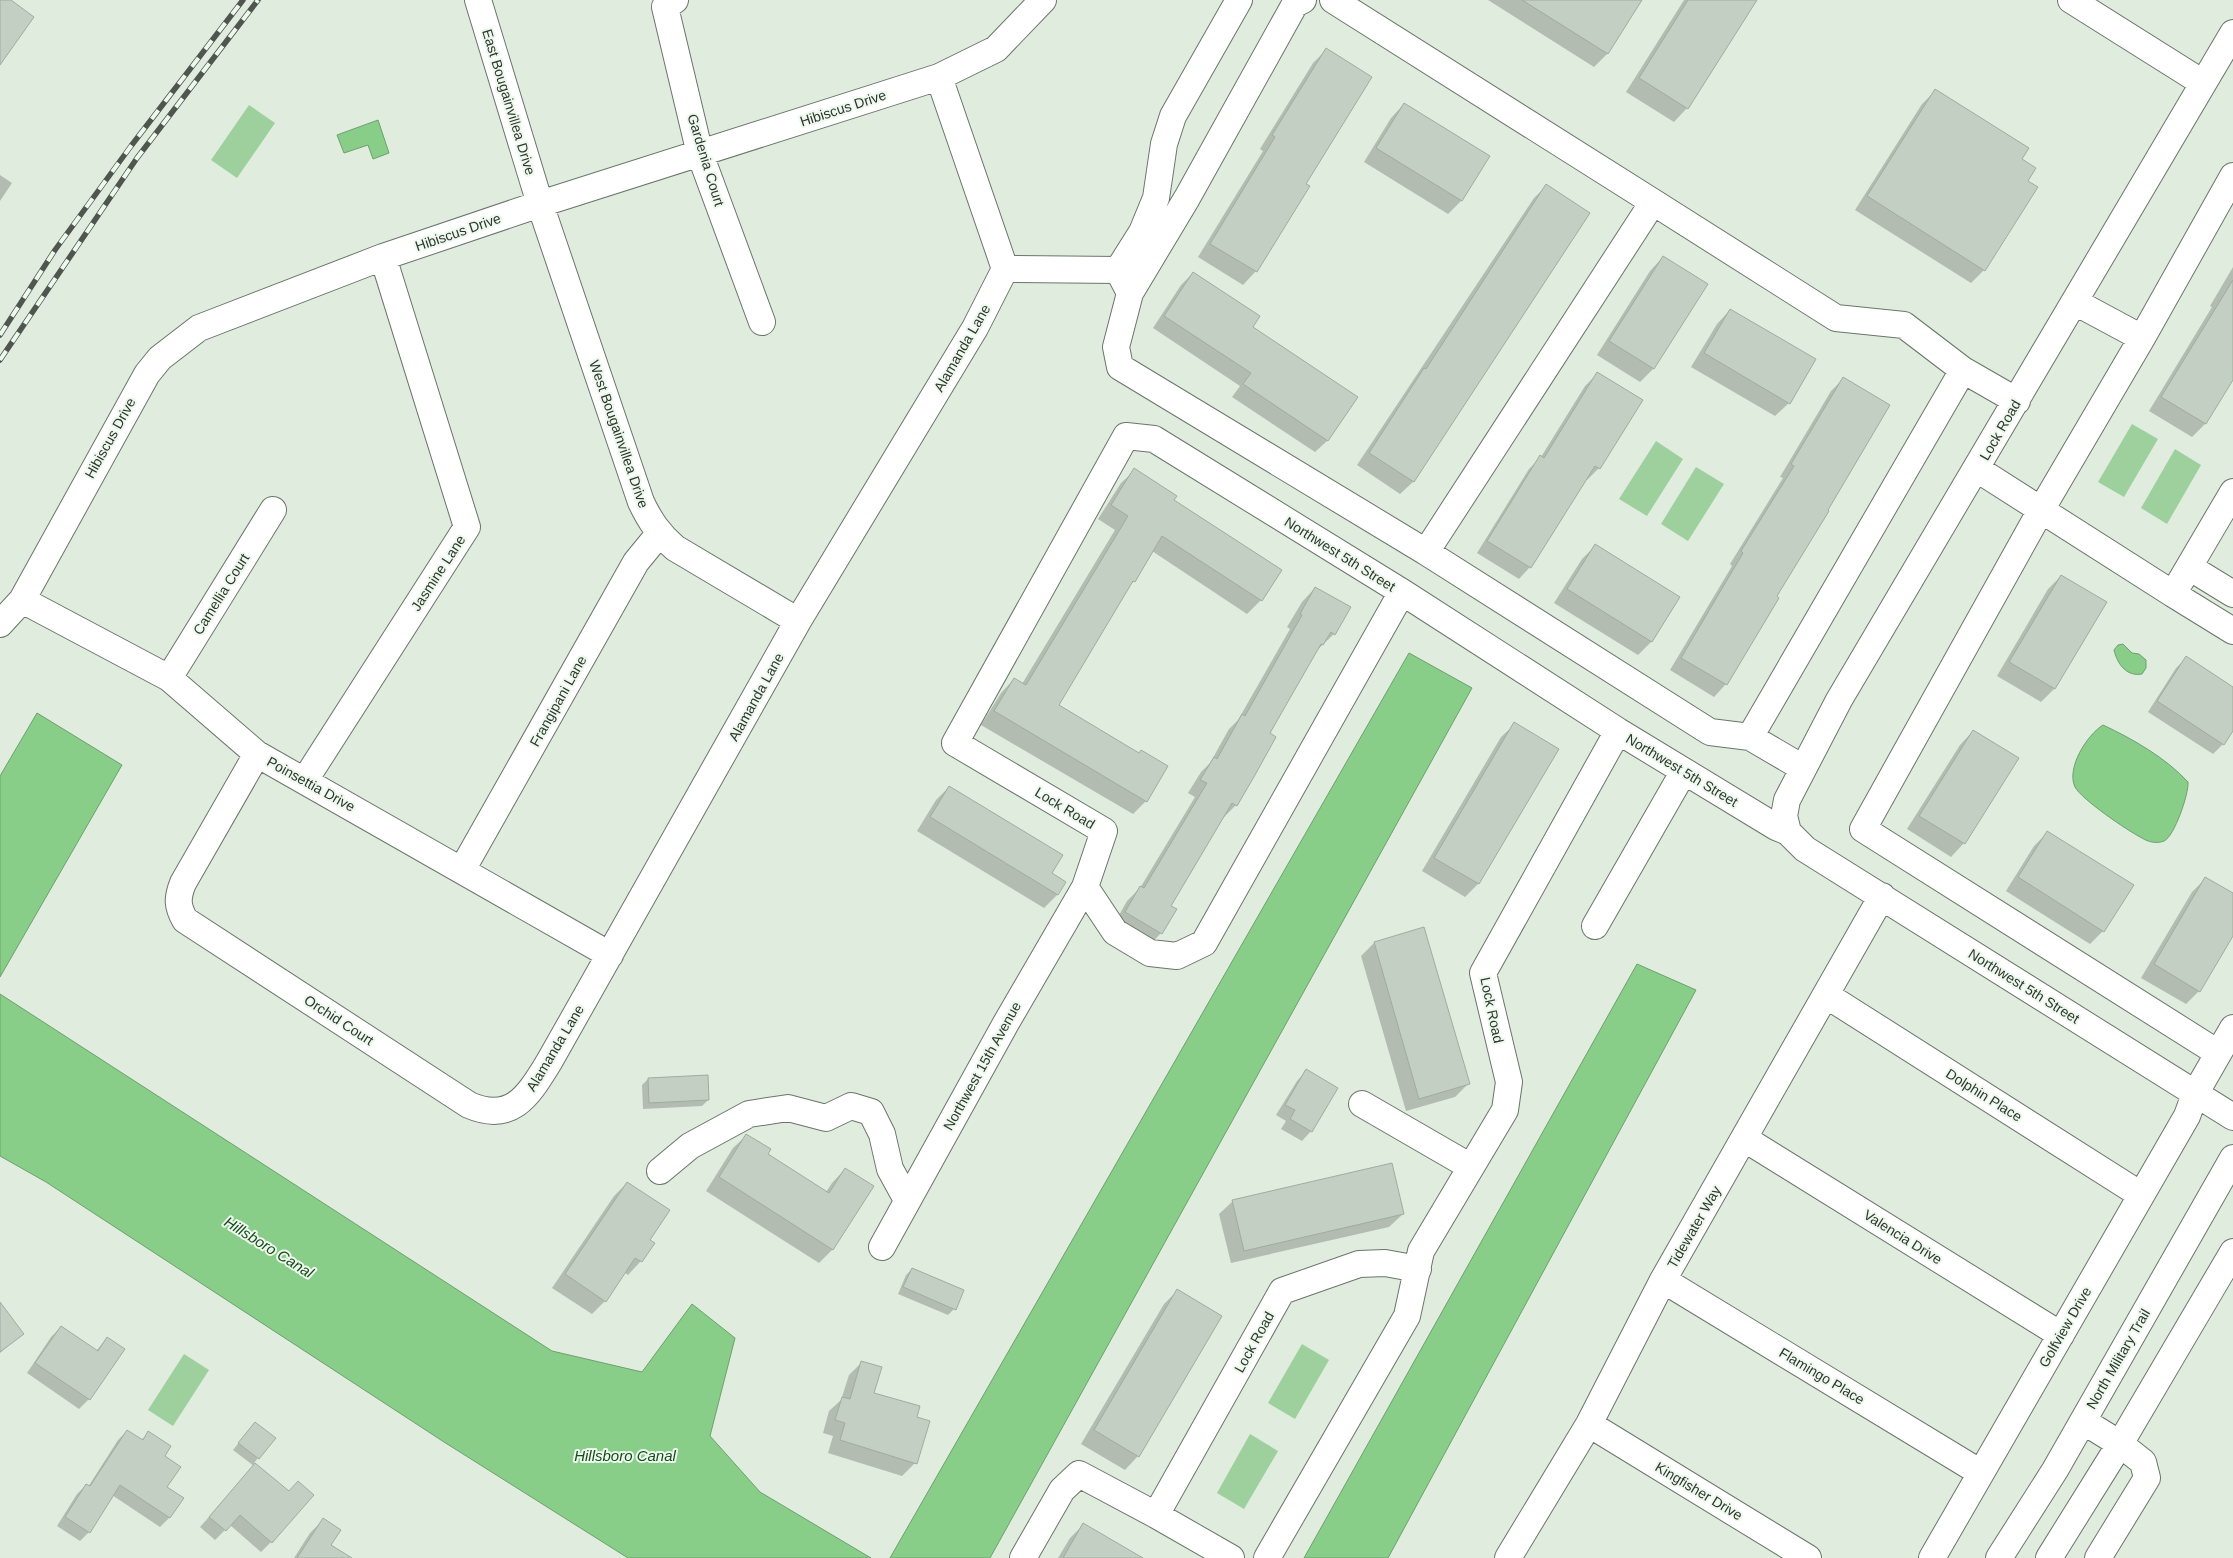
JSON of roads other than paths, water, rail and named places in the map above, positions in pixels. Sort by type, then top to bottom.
[{"type":"street","name":"East Bougainvillea Drive","points":[[478,0],[540,204]]},
{"type":"street","name":"Gardenia Court","points":[[675,0],[665,7],[700,154],[762,322]]},
{"type":"street","name":"Hibiscus Drive","points":[[8,611],[137,390],[160,358],[199,328],[384,258],[540,204],[939,77],[996,49],[1043,0]]},
{"type":"street","points":[[1118,270],[1142,232],[1156,198],[1164,144],[1172,116],[1239,0]]},
{"type":"street","points":[[1303,0],[1296,4],[1187,198],[1130,293],[1116,347],[1120,366],[1426,552],[1710,732],[1750,736],[1803,768]]},
{"type":"street","points":[[1333,0],[1836,318],[1904,325],[1963,370],[2017,400]]},
{"type":"street","points":[[2072,0],[2203,83]]},
{"type":"street","name":"Lock Road","points":[[1788,832],[1785,824],[1784,809],[1803,768],[1839,700],[2233,33]]},
{"type":"street","points":[[939,77],[1005,269],[1118,270]]},
{"type":"street","points":[[2218,1053],[1863,829],[2041,510],[2142,338],[2233,176]]},
{"type":"street","points":[[1426,552],[1653,202]]},
{"type":"street","name":"West Bougainvillea Drive","points":[[540,204],[641,502],[659,534],[674,548],[798,622]]},
{"type":"street","name":"Jasmine Lane","points":[[305,780],[467,527],[384,258]]},
{"type":"street","name":"Alamanda Lane","points":[[497,1111],[508,1109],[520,1102],[531,1092],[798,622],[975,328],[1005,269]]},
{"type":"street","points":[[1118,270],[1130,293]]},
{"type":"street","points":[[2075,302],[2142,338]]},
{"type":"street","points":[[1750,736],[1963,370]]},
{"type":"street","name":"Lock Road","points":[[1085,887],[1104,831],[955,743],[1126,436]]},
{"type":"street","name":"Northwest 5th Street","points":[[1126,436],[1154,438],[1402,592],[1618,731],[1776,827],[1788,832],[1805,849],[2233,1117]]},
{"type":"street","points":[[1976,470],[2233,631]]},
{"type":"street","points":[[2173,594],[2233,492]]},
{"type":"street","name":"Camellia Court","points":[[169,678],[273,510]]},
{"type":"street","name":"Frangipani Lane","points":[[462,870],[636,562],[659,534]]},
{"type":"street","points":[[2189,567],[2233,594]]},
{"type":"street","points":[[1085,887],[1115,932],[1150,953],[1177,956],[1204,943],[1402,592]]},
{"type":"street","name":"Poinsettia Drive","points":[[8,611],[169,678],[257,754],[610,955]]},
{"type":"street","name":"Lock Road","points":[[1267,1558],[1407,1316],[1421,1251],[1504,1110],[1509,1082],[1483,973],[1618,731]]},
{"type":"street","name":"Orchid Court","points":[[257,754],[183,883],[178,896],[179,909],[185,920],[469,1104],[480,1109],[497,1111]]},
{"type":"street","points":[[1595,926],[1684,771]]},
{"type":"street","name":"Northwest 15th Avenue","points":[[882,1247],[1085,887]]},
{"type":"street","name":"Tidewater Way","points":[[1508,1558],[1590,1424],[1664,1280],[1882,896]]},
{"type":"street","name":"Dolphin Place","points":[[1826,995],[2141,1195]]},
{"type":"street","points":[[2194,1094],[2233,1028]]},
{"type":"street","name":"Golfview Drive","points":[[1932,1558],[2187,1116],[2194,1094]]},
{"type":"street","points":[[1362,1104],[1471,1167]]},
{"type":"street","points":[[660,1171],[690,1146],[748,1114],[788,1108],[826,1118],[851,1106],[871,1112],[882,1134],[890,1169],[908,1200]]},
{"type":"street","name":"Valencia Drive","points":[[1745,1139],[2061,1335]]},
{"type":"street","name":"North Military Trail","points":[[1999,1558],[2083,1421],[2233,1158]]},
{"type":"street","points":[[2049,1558],[2120,1444],[2233,1252]]},
{"type":"street","name":"Lock Road","points":[[1156,1515],[1282,1290],[1359,1264],[1385,1263],[1418,1269]]},
{"type":"street","name":"Flamingo Place","points":[[1664,1280],[1981,1473]]},
{"type":"street","points":[[2083,1421],[2120,1444],[2143,1462],[2146,1478],[2098,1558]]},
{"type":"street","name":"Kingfisher Drive","points":[[1590,1424],[1808,1558]]},
{"type":"street","points":[[1023,1558],[1062,1490],[1079,1474],[1231,1558]]},
{"type":"water","points":[[378,120],[389,153],[373,159],[368,145],[344,153],[337,135]]},
{"type":"water","points":[[2123,644],[2132,653],[2139,654],[2146,660],[2146,668],[2142,674],[2127,671],[2117,660],[2114,650],[2118,645]]},
{"type":"water","points":[[1409,653],[1472,688],[990,1558],[890,1558]]},
{"type":"water","points":[[37,713],[122,765],[0,977],[0,776]]},
{"type":"water","points":[[2103,725],[2126,736],[2148,750],[2170,765],[2188,782],[2180,814],[2172,832],[2164,841],[2150,841],[2135,834],[2095,807],[2075,787],[2073,771],[2080,753],[2091,736]]},
{"type":"water","points":[[1637,964],[1696,990],[1388,1558],[1304,1558]]},
{"type":"water","name":"Hillsboro Canal","points":[[0,994],[552,1351],[642,1372],[692,1304],[735,1338],[710,1436],[760,1492],[871,1558],[628,1558],[444,1442],[46,1182],[0,1156]]},
{"type":"railway","points":[[0,335],[55,250],[131,146],[243,0]]},
{"type":"railway","points":[[0,360],[137,158],[258,0]]}]
